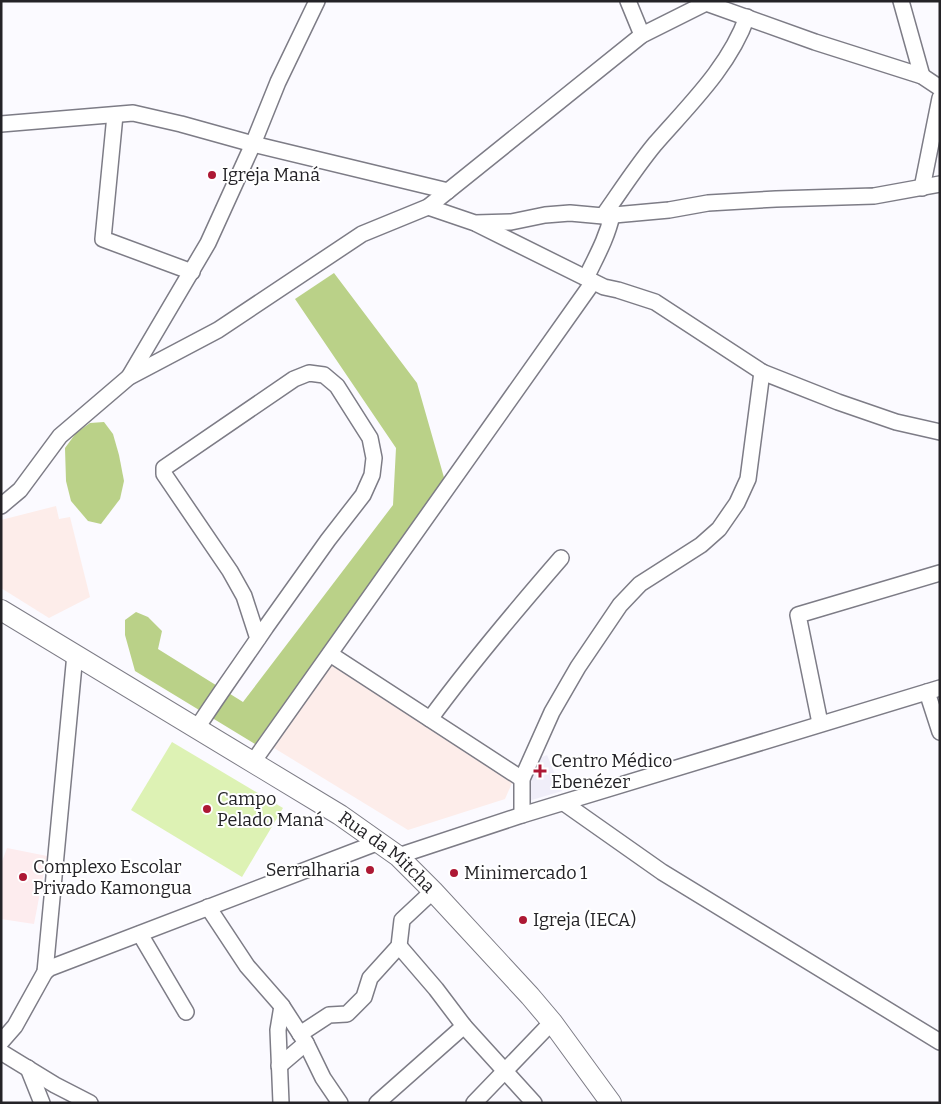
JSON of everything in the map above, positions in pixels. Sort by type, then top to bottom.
[{"type":"main road","name":"Rua da Mitcha","points":[[1,610],[340,815],[398,856],[433,891],[552,1022],[611,1103]]},
{"type":"street","points":[[129,377],[208,243],[253,144],[278,82],[316,1]]},
{"type":"street","points":[[628,1],[642,36]]},
{"type":"street","points":[[901,1],[922,76]]},
{"type":"street","points":[[1,506],[20,490],[60,436],[129,377],[218,330],[362,234],[428,207],[642,36],[708,2],[815,42],[922,76],[940,88]]},
{"type":"street","points":[[253,762],[590,280],[609,230],[607,216],[654,146],[682,115],[727,59],[741,33],[746,17]]},
{"type":"street","points":[[922,188],[940,98]]},
{"type":"street","points":[[1,124],[133,113],[448,191]]},
{"type":"street","points":[[115,115],[103,239],[192,272]]},
{"type":"street","points":[[475,223],[511,222],[545,215],[570,213],[607,216],[718,203],[785,198],[874,196],[940,184]]},
{"type":"street","points":[[428,207],[475,223],[604,287],[655,302],[762,372],[838,402],[896,422],[940,432]]},
{"type":"street","points":[[522,815],[522,779],[552,712],[569,682],[620,605],[640,584],[707,540],[719,529],[737,503],[748,479],[762,372]]},
{"type":"street","points":[[196,728],[328,540],[363,495],[372,475],[374,458],[370,438],[337,386],[324,375],[309,373],[294,380],[164,468],[164,474],[230,571],[244,596],[258,639]]},
{"type":"street","points":[[430,719],[490,640],[561,558]]},
{"type":"street","points":[[820,723],[798,615],[940,573]]},
{"type":"street","points":[[45,972],[75,654]]},
{"type":"street","points":[[330,654],[522,779]]},
{"type":"street","points":[[398,856],[522,815],[820,723],[934,690],[940,732]]},
{"type":"street","points":[[564,803],[662,872],[940,1042]]},
{"type":"street","points":[[1,1042],[15,1026],[45,972],[50,968],[379,842]]},
{"type":"street","points":[[279,1066],[303,1038],[329,1015],[347,1014],[364,997],[370,978],[399,946],[402,920],[433,891]]},
{"type":"street","points":[[208,907],[247,966],[282,1006],[303,1038],[323,1078],[340,1103]]},
{"type":"street","points":[[140,934],[186,1012]]},
{"type":"street","points":[[399,946],[436,989],[464,1026],[534,1103]]},
{"type":"street","points":[[281,1103],[278,1030],[282,1006]]},
{"type":"street","points":[[474,1103],[552,1022]]},
{"type":"street","points":[[377,1103],[464,1026]]},
{"type":"street","points":[[1,1052],[55,1085],[90,1103]]},
{"type":"street","points":[[28,1068],[42,1103]]},
{"type":"shaded area","points":[[56,506],[59,519],[70,517],[90,597],[49,618],[1,588],[1,520]]},
{"type":"shaded area","points":[[331,665],[512,783],[505,799],[408,830],[274,748]]},
{"type":"shaded area","name":"Centro Médico Ebenézer","points":[[547,755],[562,791],[525,802],[529,762]]},
{"type":"shaded area","name":"Complexo Escolar Privado Kamongua","points":[[7,848],[47,856],[34,924],[1,919],[1,864]]},
{"type":"green space","points":[[334,273],[417,383],[445,481],[255,744],[135,671],[125,635],[125,620],[136,612],[148,617],[162,631],[158,649],[243,702],[393,505],[396,448],[295,299]]},
{"type":"green space","points":[[104,422],[113,434],[124,481],[120,499],[101,524],[88,521],[71,501],[66,481],[65,448],[76,433],[90,423]]},
{"type":"green space","name":"Campo Pelado Maná","points":[[172,742],[283,808],[242,877],[131,810]]},
{"type":"place","name":"Igreja Maná","points":[[212,175]]},
{"type":"place","name":"Centro Médico Ebenézer","points":[[540,771]]},
{"type":"place","name":"Campo Pelado Maná","points":[[207,809]]},
{"type":"place","name":"Serralharia","points":[[370,870]]},
{"type":"place","name":"Minimercado 1","points":[[454,873]]},
{"type":"place","name":"Complexo Escolar Privado Kamongua","points":[[23,877]]},
{"type":"place","name":"Igreja (IECA)","points":[[523,920]]}]
